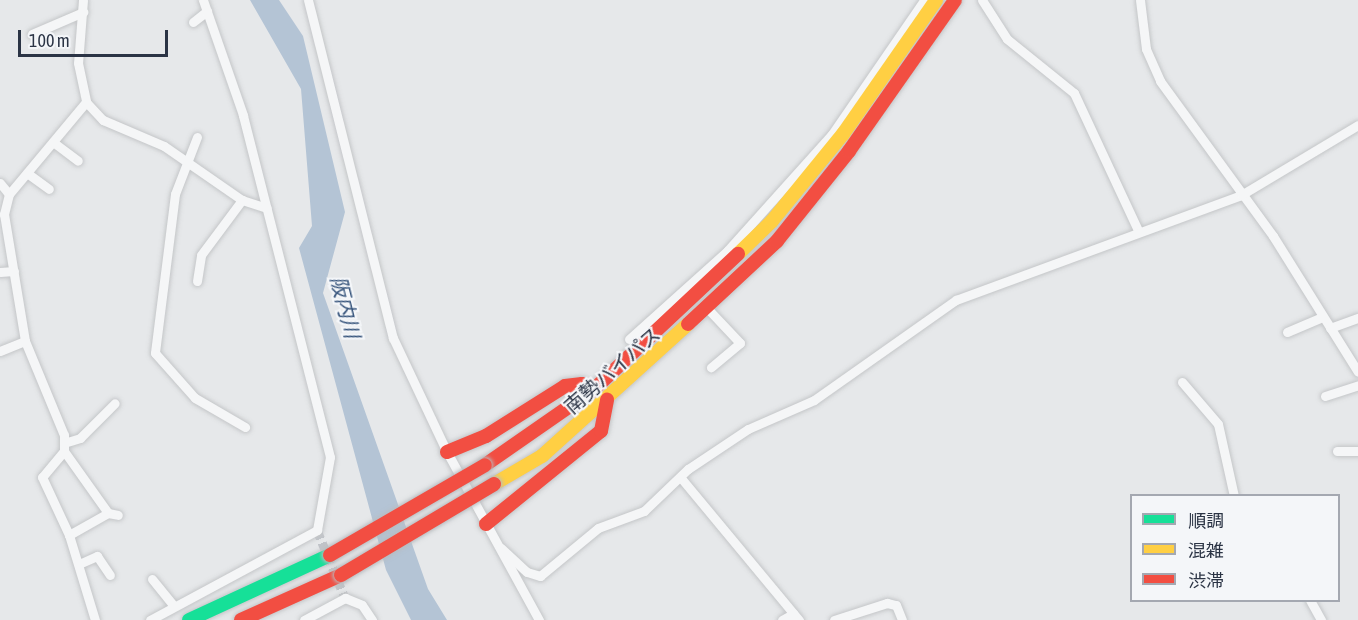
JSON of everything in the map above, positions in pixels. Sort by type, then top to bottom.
[{"type":"highway","name":"南勢バイパス","points":[[189,620],[330,555],[485,465],[592,390],[772,221],[843,134],[936,0]]},
{"type":"highway","name":"南勢バイパス","points":[[241,620],[341,575],[542,456],[607,400],[707,308],[791,223],[955,0]]},
{"type":"highway","points":[[447,452],[486,436],[564,386],[592,390]]},
{"type":"highway","points":[[486,524],[601,431],[607,400]]},
{"type":"street","points":[[83,0],[78,63],[86,102],[103,120],[189,161],[242,200],[267,208]]},
{"type":"street","points":[[150,620],[317,530],[325,501],[330,457],[267,208],[203,0]]},
{"type":"street","points":[[308,0],[393,338],[447,452],[539,620]]},
{"type":"street","points":[[629,339],[727,251],[832,134],[924,0]]},
{"type":"street","points":[[982,0],[1007,39],[1074,93],[1138,230]]},
{"type":"street","points":[[1140,0],[1146,49],[1160,81],[1241,195],[1358,372]]},
{"type":"street","points":[[193,22],[207,11]]},
{"type":"street","points":[[32,34],[83,12]]},
{"type":"street","points":[[86,102],[9,194],[2,214],[25,341],[64,447],[108,513]]},
{"type":"street","points":[[501,548],[527,572],[540,576],[598,528],[644,511],[681,478],[748,429],[814,400],[956,300],[1138,230],[1241,195],[1358,125]]},
{"type":"street","points":[[197,137],[175,194],[154,353],[195,398],[245,427]]},
{"type":"street","points":[[53,142],[78,161]]},
{"type":"street","points":[[27,173],[49,189]]},
{"type":"street","points":[[0,183],[9,194]]},
{"type":"street","points":[[197,281],[201,255],[242,200]]},
{"type":"street","points":[[0,272],[14,271]]},
{"type":"street","points":[[707,308],[740,343],[711,367]]},
{"type":"street","points":[[1287,333],[1323,317]]},
{"type":"street","points":[[1330,328],[1358,318]]},
{"type":"street","points":[[0,351],[25,341]]},
{"type":"street","points":[[1182,381],[1218,424],[1234,494]]},
{"type":"street","points":[[1325,396],[1358,385]]},
{"type":"street","points":[[96,620],[69,535],[42,477],[64,447],[80,438],[115,403]]},
{"type":"street","points":[[1337,451],[1358,451]]},
{"type":"street","points":[[681,478],[796,617],[782,620]]},
{"type":"street","points":[[69,535],[108,513],[118,515]]},
{"type":"street","points":[[79,564],[97,556],[110,575]]},
{"type":"street","points":[[152,579],[174,606]]},
{"type":"street","points":[[304,620],[345,598],[362,604],[372,620]]},
{"type":"street","points":[[1311,602],[1321,620]]},
{"type":"street","points":[[834,620],[887,603],[896,605],[902,620]]},
{"type":"water","name":"阪内川","points":[[250,0],[279,0],[303,36],[345,212],[323,293],[428,589],[447,620],[411,620],[386,570],[299,248],[312,226],[301,89]]},
{"type":"tunnel","points":[[317,530],[345,598]]},
{"type":"traffic: fast","points":[[189,620],[330,555]]},
{"type":"traffic: slow","points":[[738,254],[772,221],[843,134],[936,0]]},
{"type":"traffic: slow","points":[[494,484],[542,456],[688,324]]},
{"type":"traffic: jam","points":[[688,324],[777,241],[849,151],[955,0]]},
{"type":"traffic: jam","points":[[485,465],[593,390],[738,254]]},
{"type":"traffic: jam","points":[[447,452],[486,436],[565,386],[582,384],[593,390]]},
{"type":"traffic: jam","points":[[486,524],[601,431],[607,400]]},
{"type":"traffic: jam","points":[[330,555],[485,465]]},
{"type":"traffic: jam","points":[[341,575],[494,484]]},
{"type":"traffic: jam","points":[[241,620],[341,575]]}]
